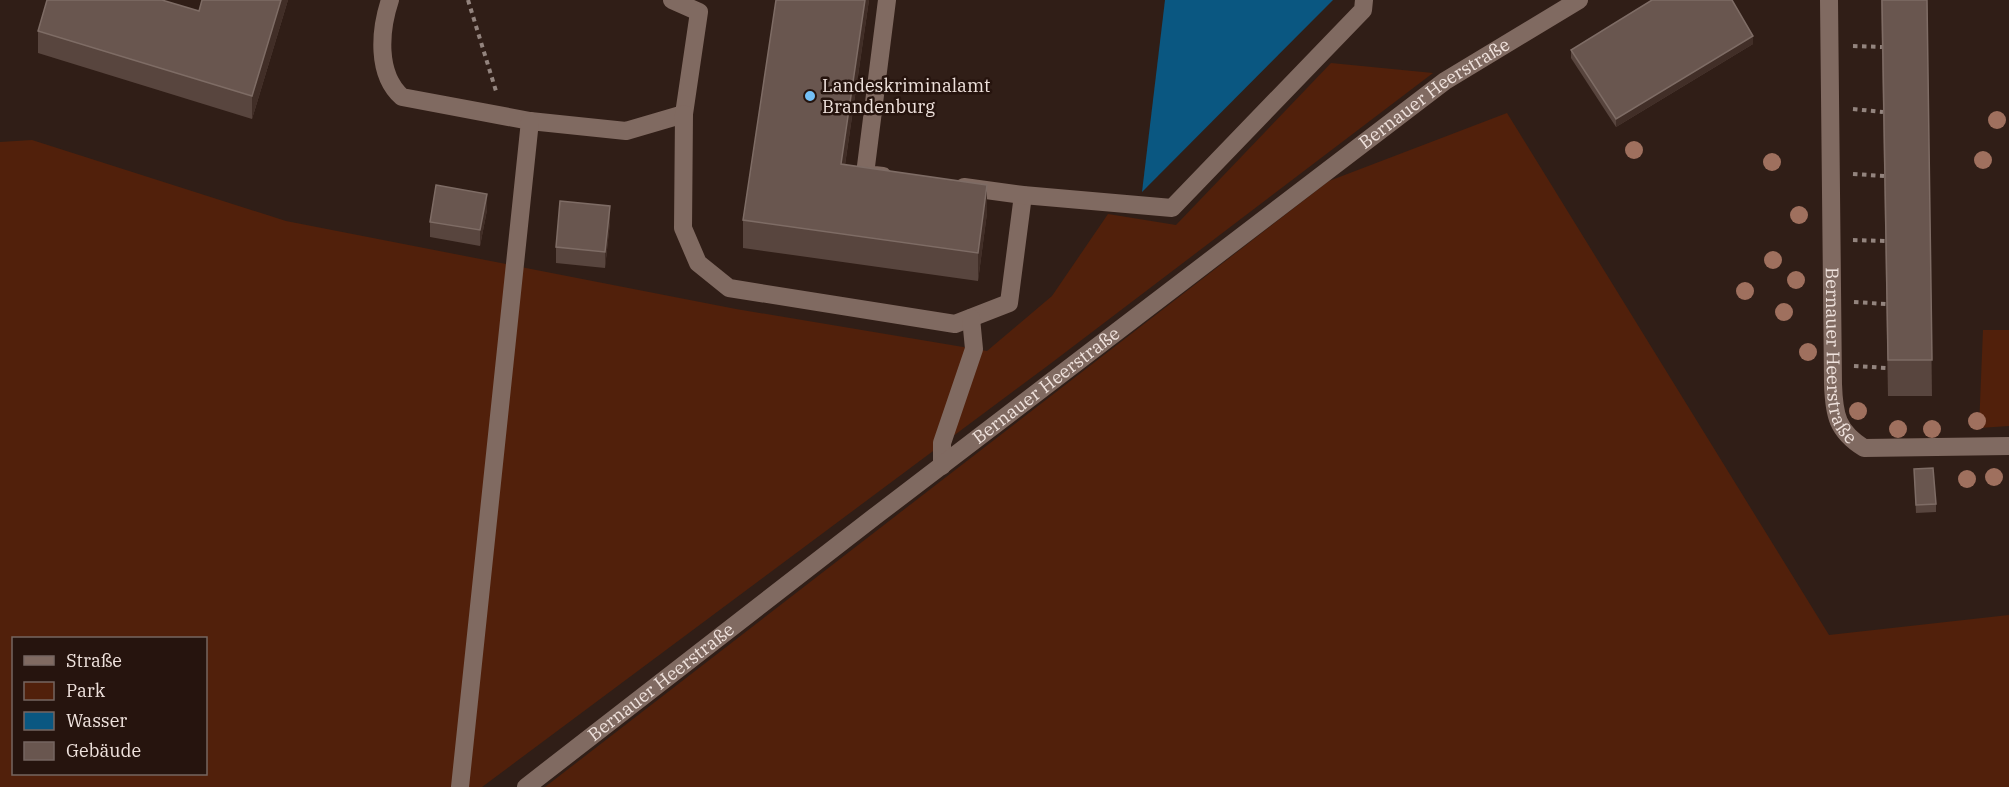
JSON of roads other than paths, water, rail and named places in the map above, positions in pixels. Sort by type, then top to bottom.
[{"type":"street","points":[[390,0],[384,17],[382,53],[388,79],[393,90],[402,97],[530,121],[626,130],[684,114]]},
{"type":"street","points":[[672,0],[699,12],[684,114],[683,228],[698,263],[729,288],[955,324],[1010,303],[1023,195]]},
{"type":"street","points":[[887,0],[865,174],[897,178]]},
{"type":"street","points":[[949,185],[1023,195],[1172,208],[1363,10],[1364,0]]},
{"type":"street","name":"Bernauer Heerstraße","points":[[526,787],[1445,81],[1579,0]]},
{"type":"street","name":"Bernauer Heerstraße","points":[[1828,0],[1833,384],[1836,416],[1844,431],[1864,448],[2009,446]]},
{"type":"street","points":[[460,787],[530,121]]},
{"type":"street","points":[[942,466],[942,442],[974,349],[971,318]]},
{"type":"water","points":[[1165,0],[1333,0],[1142,192]]},
{"type":"place","name":"Landeskriminalamt Brandenburg","points":[[810,96]]}]
